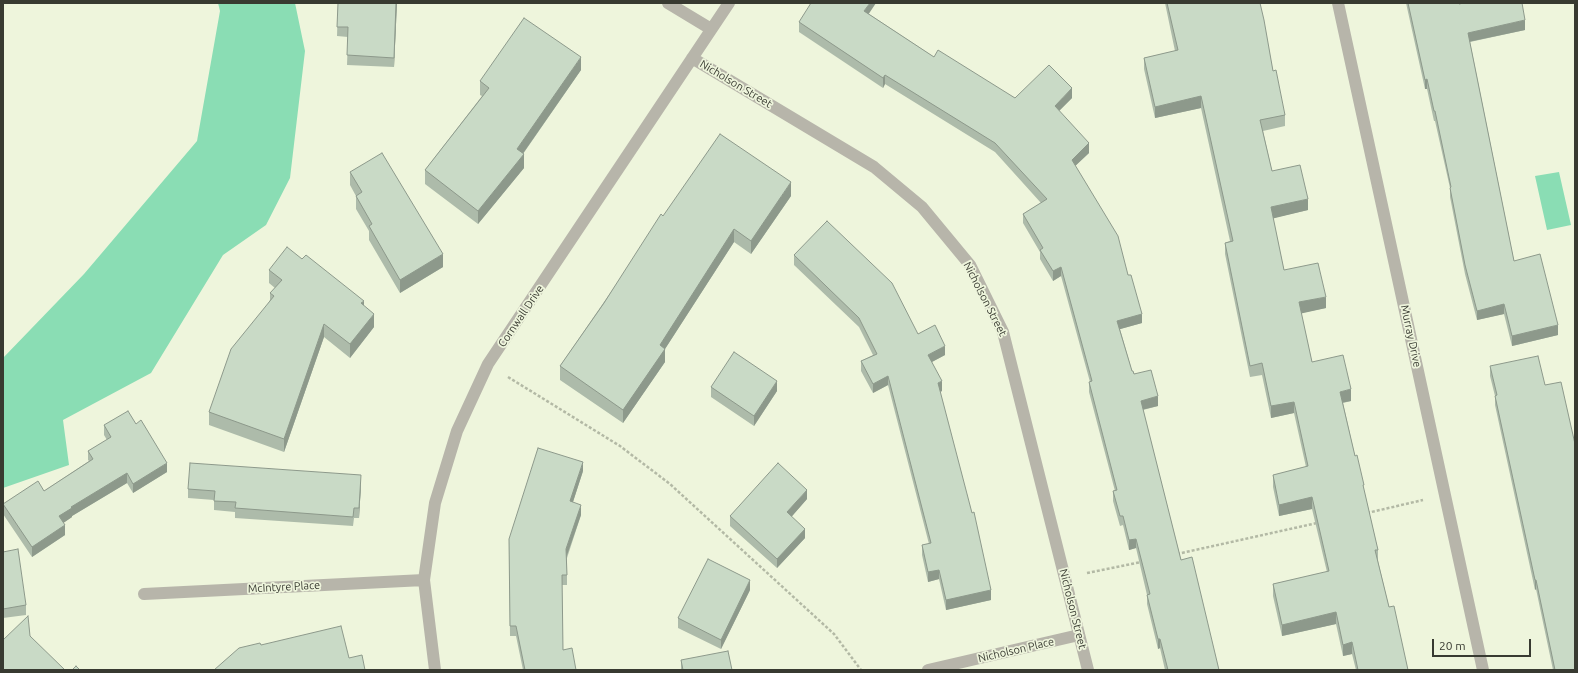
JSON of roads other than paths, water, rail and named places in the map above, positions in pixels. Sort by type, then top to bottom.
[{"type":"street","points":[[668,3],[711,29]]},
{"type":"street","name":"Cornwall Drive","points":[[435,670],[424,580],[435,502],[456,431],[488,364],[728,3]]},
{"type":"street","name":"Murray Drive","points":[[1338,3],[1483,670]]},
{"type":"street","name":"Nicholson Street","points":[[692,58],[874,167],[922,207],[970,265],[1003,332],[1088,670]]},
{"type":"street","name":"McIntyre Place","points":[[144,594],[424,580]]},
{"type":"street","name":"Nicholson Place","points":[[928,670],[1079,635]]}]
